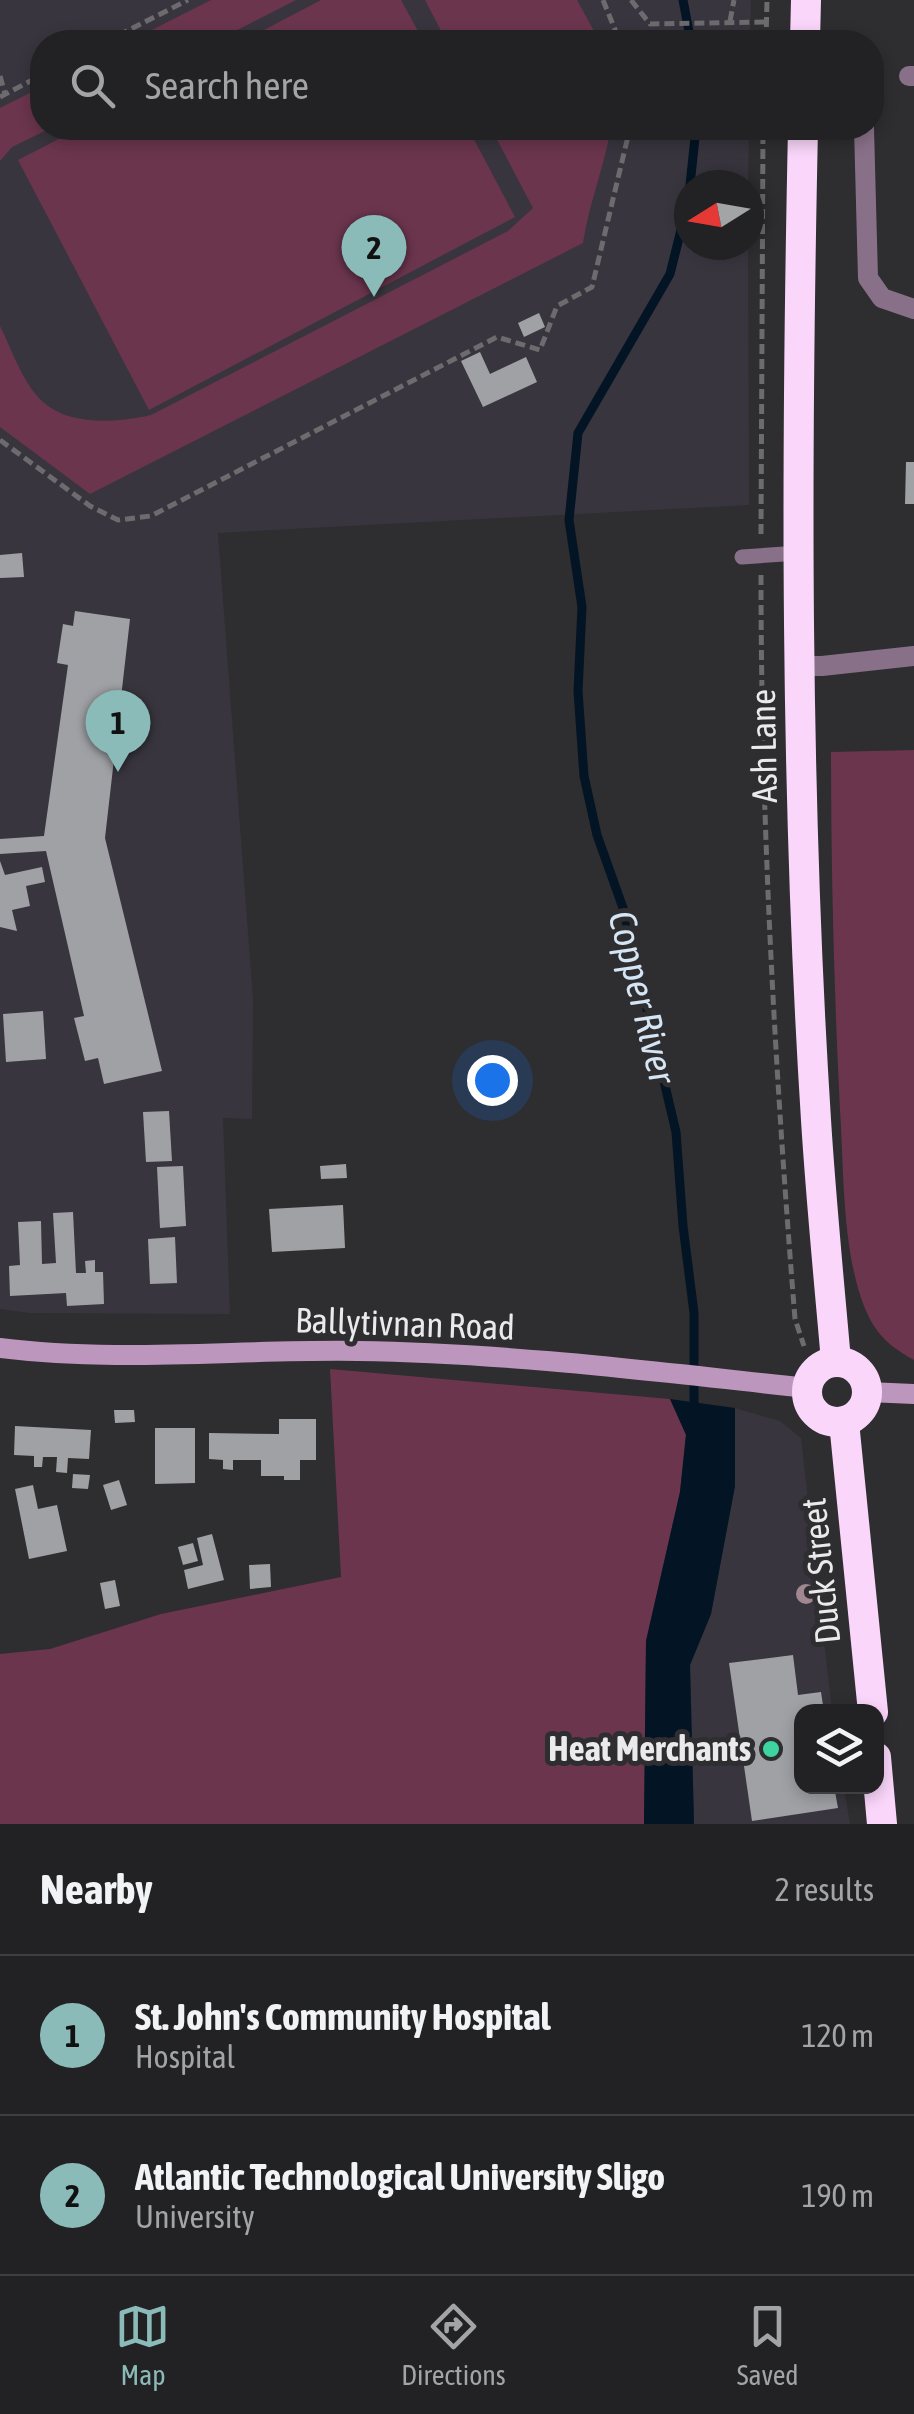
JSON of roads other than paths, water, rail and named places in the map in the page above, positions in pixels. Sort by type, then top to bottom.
[{"type":"highway","points":[[805,30],[806,0]]},
{"type":"highway","name":"Ash Lane","points":[[803,140],[800,666],[816,1119],[836,1361]]},
{"type":"highway","points":[[836,1361],[854,1366],[862,1373],[868,1392],[861,1411],[844,1422],[824,1420],[816,1414],[807,1398],[807,1388],[813,1372],[836,1361]]},
{"type":"highway","name":"Duck Street","points":[[844,1422],[871,1704]]},
{"type":"highway","points":[[879,1794],[882,1824]]},
{"type":"street","points":[[864,140],[868,278],[882,298],[914,309]]},
{"type":"street","points":[[800,666],[914,656]]},
{"type":"street","name":"Ballytivnan Road","points":[[0,1348],[39,1353],[358,1351],[502,1358],[807,1388]]},
{"type":"street","points":[[868,1392],[914,1394]]},
{"type":"lane","points":[[742,558],[799,552]]},
{"type":"water","points":[[670,1399],[735,1408],[735,1486],[711,1614],[690,1665],[694,1824],[644,1824],[646,1641],[680,1492],[686,1435]]},
{"type":"waterway","name":"Copper River","points":[[683,0],[689,30]]},
{"type":"waterway","name":"Copper River","points":[[692,170],[695,140]]},
{"type":"waterway","name":"Copper River","points":[[674,258],[670,274],[578,433],[569,520],[582,607],[578,691],[584,776],[597,835],[623,908],[676,1132],[694,1313],[694,1414]]},
{"type":"place","name":"Atlantic Technological University Sligo","points":[[374,297]]},
{"type":"place","name":"St. John's Community Hospital","points":[[118,772]]},
{"type":"place","name":"Heat Merchants","points":[[771,1749]]}]
